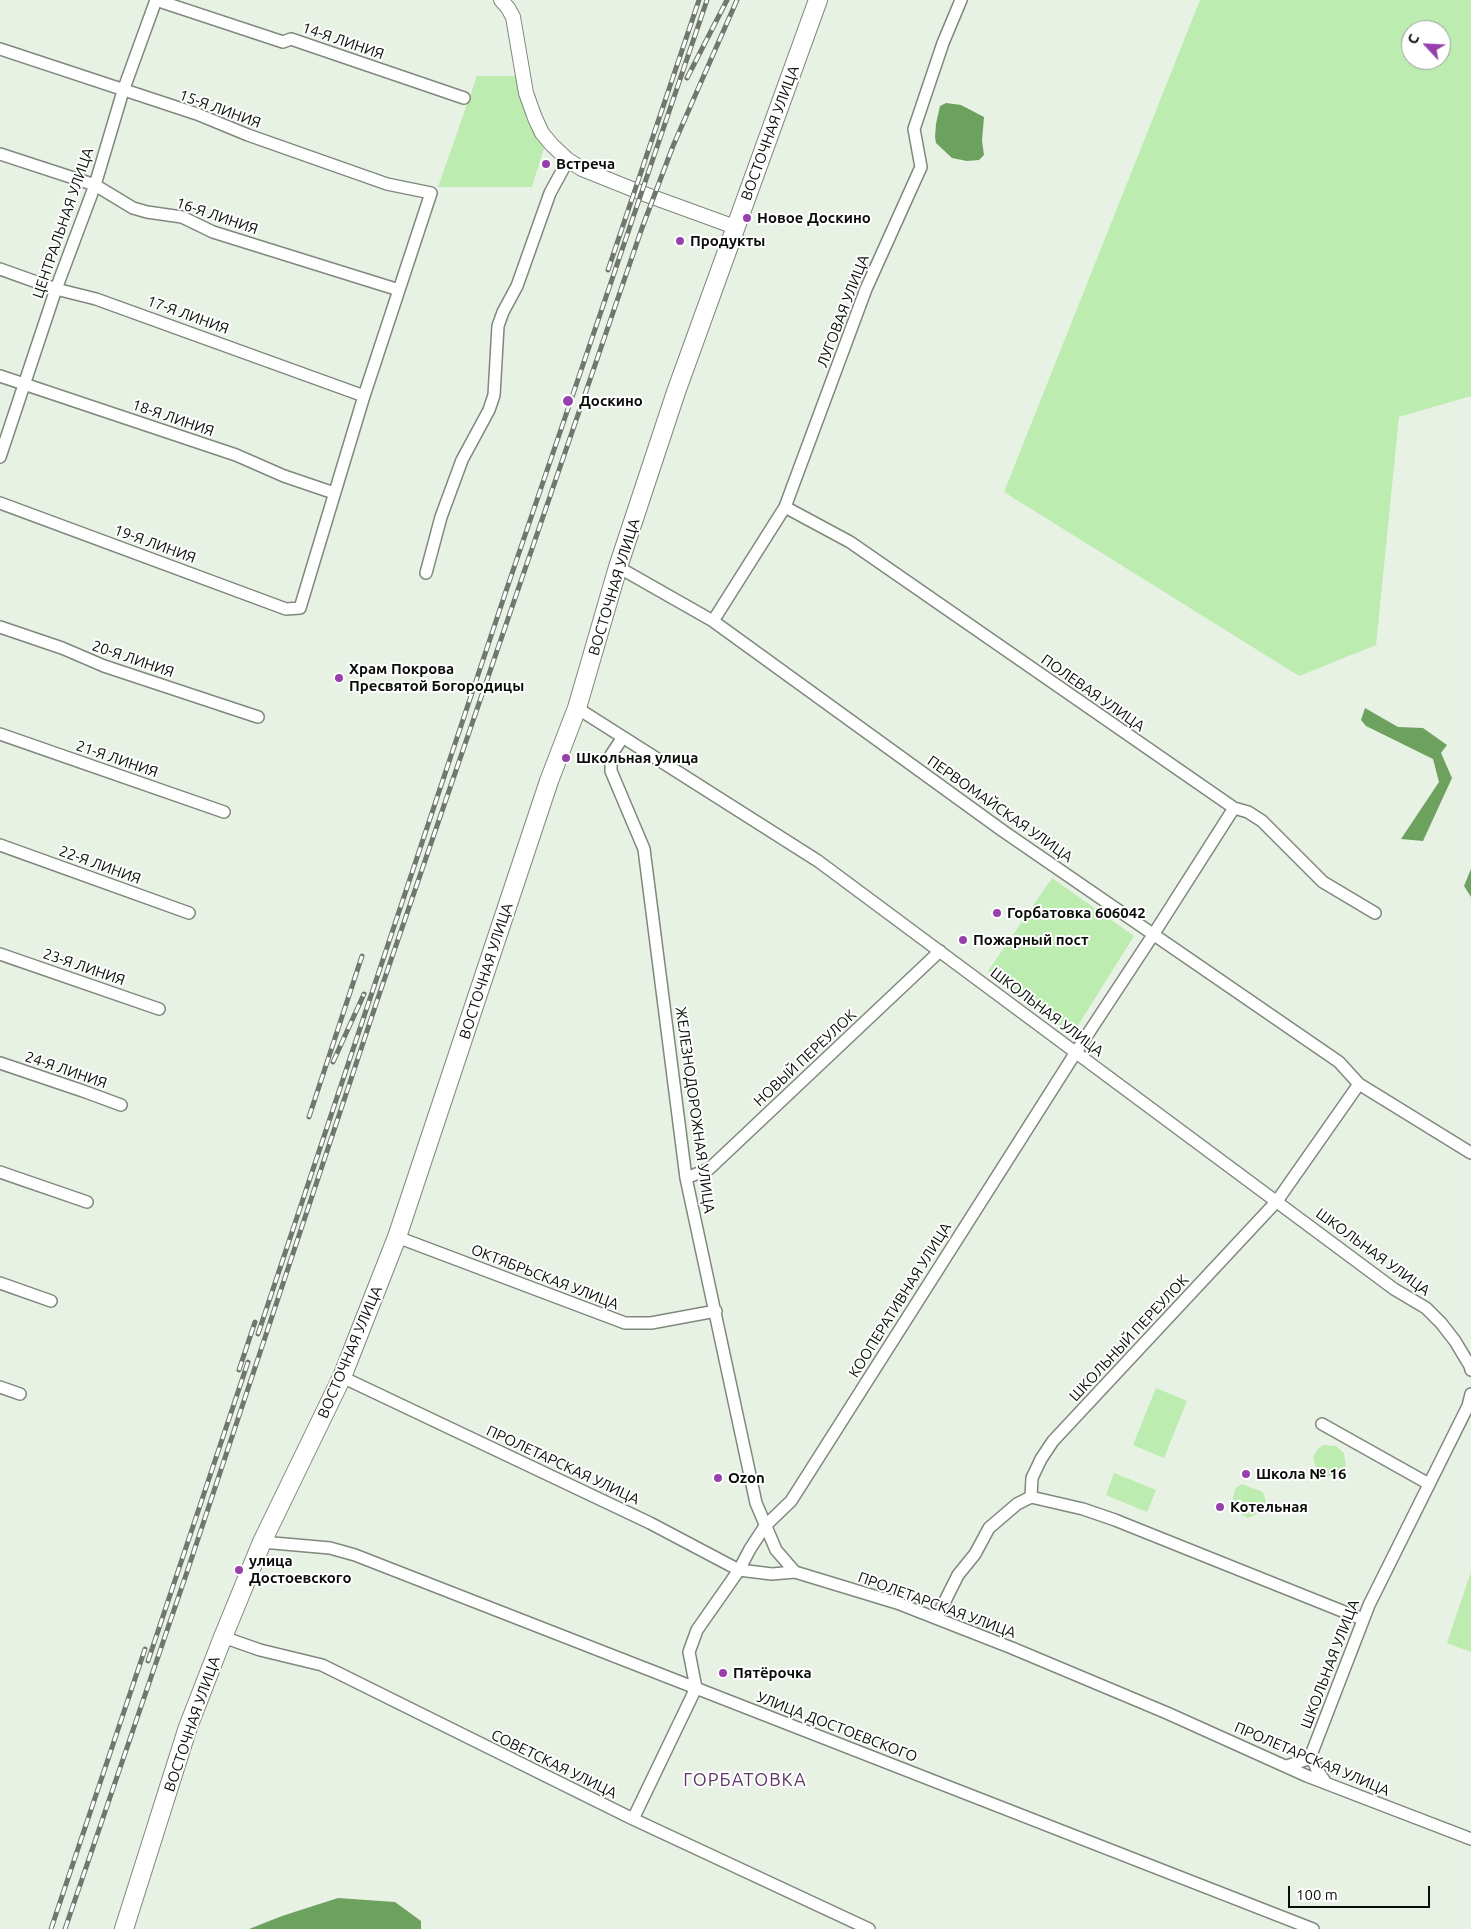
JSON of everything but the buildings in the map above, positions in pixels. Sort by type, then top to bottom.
[{"type":"main road","name":"ВОСТОЧНАЯ УЛИЦА","points":[[124,1929],[188,1727],[223,1637],[262,1542],[342,1377],[397,1237],[549,781],[578,708],[618,567],[676,392],[818,0]]},
{"type":"street","name":"ЦЕНТРАЛЬНАЯ УЛИЦА","points":[[0,457],[56,289],[95,185],[123,91],[156,0]]},
{"type":"street","name":"14-Я ЛИНИЯ","points":[[156,0],[283,42],[291,39],[464,98]]},
{"type":"street","points":[[502,0],[512,17],[526,93],[534,118],[542,133],[568,160],[582,169],[620,185],[736,227]]},
{"type":"street","name":"ЛУГОВАЯ УЛИЦА","points":[[713,621],[785,506],[866,289],[921,167],[914,128],[943,43],[961,0]]},
{"type":"street","name":"15-Я ЛИНИЯ","points":[[0,49],[197,114],[248,135],[387,184],[431,193],[399,290]]},
{"type":"street","name":"16-Я ЛИНИЯ","points":[[0,154],[95,185],[133,208],[182,217],[213,232],[399,290]]},
{"type":"street","points":[[426,573],[441,517],[455,478],[462,460],[489,410],[494,395],[498,326],[517,286],[550,192],[568,160]]},
{"type":"street","name":"17-Я ЛИНИЯ","points":[[0,269],[56,289],[96,298],[364,396]]},
{"type":"street","points":[[334,493],[399,290]]},
{"type":"street","name":"18-Я ЛИНИЯ","points":[[0,376],[236,455],[284,476],[334,493]]},
{"type":"street","name":"19-Я ЛИНИЯ","points":[[0,503],[286,609],[300,608],[334,493]]},
{"type":"street","name":"ПОЛЕВАЯ УЛИЦА","points":[[785,506],[850,542],[1234,808],[1248,812],[1262,821],[1323,882],[1375,913]]},
{"type":"street","name":"ПЕРВОМАЙСКАЯ УЛИЦА","points":[[618,567],[713,621],[995,825],[1339,1062],[1359,1084],[1471,1153]]},
{"type":"street","name":"20-Я ЛИНИЯ","points":[[0,627],[62,648],[104,666],[258,717]]},
{"type":"street","name":"ШКОЛЬНАЯ УЛИЦА","points":[[578,708],[818,861],[1394,1289],[1426,1308],[1441,1322],[1455,1341],[1471,1370]]},
{"type":"street","name":"21-Я ЛИНИЯ","points":[[0,734],[224,812]]},
{"type":"street","name":"ЖЕЛЕЗНОДОРОЖНАЯ УЛИЦА","points":[[623,737],[611,755],[611,771],[644,849],[686,1178],[756,1503],[776,1550],[795,1572]]},
{"type":"street","name":"КООПЕРАТИВНАЯ УЛИЦА","points":[[696,1688],[689,1652],[697,1630],[739,1570],[765,1526],[791,1501],[1076,1052],[1234,808]]},
{"type":"street","name":"22-Я ЛИНИЯ","points":[[0,845],[189,913]]},
{"type":"street","name":"НОВЫЙ ПЕРЕУЛОК","points":[[686,1178],[709,1169],[940,951]]},
{"type":"street","name":"23-Я ЛИНИЯ","points":[[0,954],[159,1009]]},
{"type":"street","name":"24-Я ЛИНИЯ","points":[[0,1063],[83,1090],[121,1106]]},
{"type":"street","name":"ШКОЛЬНЫЙ ПЕРЕУЛОК","points":[[1031,1497],[1032,1478],[1041,1459],[1053,1441],[1277,1201],[1359,1084]]},
{"type":"street","points":[[0,1172],[87,1202]]},
{"type":"street","name":"ОКТЯБРЬСКАЯ УЛИЦА","points":[[397,1237],[625,1323],[651,1323],[716,1311]]},
{"type":"street","points":[[0,1283],[51,1301]]},
{"type":"street","name":"ПРОЛЕТАРСКАЯ УЛИЦА","points":[[342,1377],[641,1518],[739,1570],[772,1574],[795,1572],[897,1603],[1184,1720],[1326,1783],[1471,1839]]},
{"type":"street","points":[[0,1387],[20,1394]]},
{"type":"street","name":"ШКОЛЬНАЯ УЛИЦА","points":[[1311,1755],[1362,1619],[1468,1406],[1471,1394]]},
{"type":"street","points":[[1322,1424],[1430,1484]]},
{"type":"street","points":[[937,1618],[958,1575],[976,1554],[989,1528],[1017,1504],[1031,1497],[1075,1506],[1115,1520],[1362,1619]]},
{"type":"street","name":"УЛИЦА ДОСТОЕВСКОГО","points":[[262,1542],[330,1548],[355,1555],[1313,1929]]},
{"type":"street","name":"СОВЕТСКАЯ УЛИЦА","points":[[223,1637],[260,1650],[322,1665],[633,1819],[869,1929]]},
{"type":"street","points":[[633,1819],[696,1688]]},
{"type":"street","points":[[1287,1766],[1305,1760],[1311,1755],[1317,1770],[1326,1783]]},
{"type":"shaded area","points":[[1200,0],[1471,0],[1471,396],[1399,417],[1376,645],[1299,676],[1004,492]]},
{"type":"shaded area","points":[[477,76],[517,76],[527,121],[544,148],[532,187],[438,187]]},
{"type":"shaded area","points":[[946,103],[961,105],[984,117],[982,141],[984,155],[979,160],[967,161],[952,158],[936,143],[936,124],[940,106]]},
{"type":"shaded area","points":[[1365,708],[1398,727],[1423,728],[1447,745],[1441,753],[1452,778],[1423,841],[1401,839],[1439,782],[1433,759],[1366,726],[1361,720]]},
{"type":"shaded area","points":[[1471,869],[1471,897],[1464,886]]},
{"type":"shaded area","points":[[1052,878],[1134,936],[1072,1035],[988,971]]},
{"type":"shaded area","points":[[1156,1388],[1187,1401],[1164,1458],[1133,1445]]},
{"type":"shaded area","points":[[1323,1445],[1336,1446],[1344,1453],[1346,1468],[1339,1476],[1327,1476],[1316,1468],[1313,1458],[1317,1450]]},
{"type":"shaded area","points":[[1114,1473],[1156,1490],[1147,1512],[1106,1495]]},
{"type":"shaded area","points":[[1242,1484],[1263,1492],[1266,1502],[1259,1513],[1248,1518],[1239,1513],[1232,1503],[1235,1489]]},
{"type":"shaded area","points":[[1471,1572],[1471,1652],[1447,1643]]},
{"type":"shaded area","points":[[338,1898],[395,1902],[421,1921],[421,1929],[249,1929],[282,1916]]},
{"type":"railway","points":[[608,270],[699,0]]},
{"type":"railway","points":[[258,1334],[505,594],[707,0]]},
{"type":"railway","points":[[687,78],[727,0]]},
{"type":"railway","points":[[65,1929],[187,1572],[379,995],[642,228],[673,146],[737,0]]},
{"type":"railway","points":[[309,1117],[362,956]]},
{"type":"railway","points":[[333,1062],[364,994]]},
{"type":"railway","points":[[239,1370],[255,1322]]},
{"type":"railway","points":[[148,1661],[248,1362]]},
{"type":"railway","points":[[51,1929],[145,1649]]},
{"type":"place","name":"Встреча","points":[[546,164]]},
{"type":"place","name":"Новое Доскино","points":[[747,218]]},
{"type":"place","name":"Продукты","points":[[680,241]]},
{"type":"place","name":"Доскино","points":[[568,401]]},
{"type":"place","name":"Храм Покрова Пресвятой Богородицы","points":[[339,678]]},
{"type":"place","name":"Школьная улица","points":[[566,758]]},
{"type":"place","name":"Горбатовка 606042","points":[[997,913]]},
{"type":"place","name":"Пожарный пост","points":[[963,940]]},
{"type":"place","name":"Школа № 16","points":[[1246,1474]]},
{"type":"place","name":"Ozon","points":[[718,1478]]},
{"type":"place","name":"Котельная","points":[[1220,1507]]},
{"type":"place","name":"улица Достоевского","points":[[239,1570]]},
{"type":"place","name":"Пятёрочка","points":[[723,1673]]},
{"type":"district","name":"ГОРБАТОВКА","points":[[745,1780]]}]
